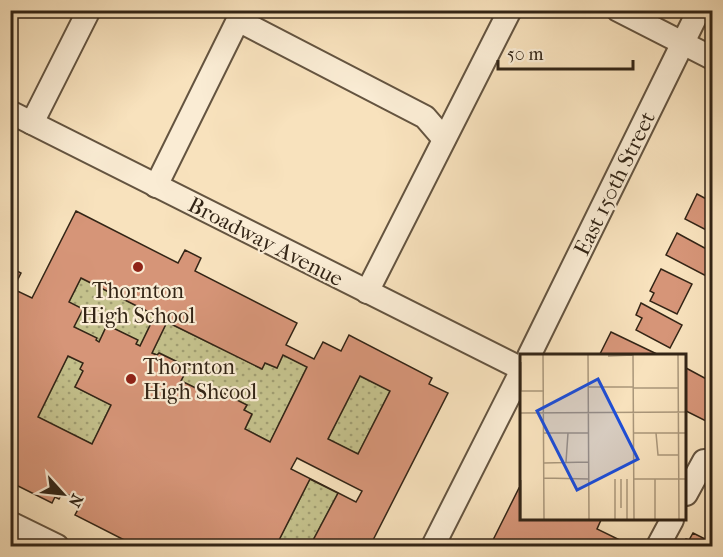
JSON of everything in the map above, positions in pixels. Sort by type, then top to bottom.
[{"type":"street","points":[[32,123],[89,10]]},
{"type":"street","points":[[366,292],[510,10]]},
{"type":"street","points":[[618,10],[712,58]]},
{"type":"street","name":"East 150th Street","points":[[530,354],[699,10]]},
{"type":"street","points":[[156,186],[241,15],[425,117],[444,139]]},
{"type":"street","name":"Broadway Avenue","points":[[10,112],[520,369]]},
{"type":"street","points":[[433,546],[520,374]]},
{"type":"street","points":[[687,492],[701,459]]},
{"type":"street","points":[[658,546],[671,521]]},
{"type":"street","points":[[10,523],[57,546]]},
{"type":"shaded area","points":[[81,278],[155,315],[140,346],[136,344],[137,340],[107,325],[99,342],[96,338],[74,327],[69,302]]},
{"type":"shaded area","points":[[167,322],[262,369],[265,363],[277,368],[283,355],[307,367],[270,442],[245,429],[252,415],[244,410],[247,405],[207,385],[204,392],[181,381],[188,367],[160,353],[157,355],[152,353]]},
{"type":"shaded area","points":[[68,356],[83,363],[83,371],[75,387],[111,405],[92,444],[38,417]]},
{"type":"shaded area","points":[[360,376],[390,391],[358,454],[328,439]]},
{"type":"shaded area","points":[[310,479],[338,493],[310,546],[276,546]]},
{"type":"building","points":[[697,194],[712,202],[712,233],[685,219]]},
{"type":"building","name":"Thornton High Shcool","points":[[76,211],[178,263],[185,250],[201,258],[195,271],[297,323],[286,345],[314,359],[323,342],[341,351],[349,335],[432,378],[429,384],[448,393],[370,546],[310,546],[338,493],[310,479],[276,546],[136,546],[75,515],[82,502],[63,492],[59,499],[55,497],[52,503],[10,482],[10,267],[21,273],[13,289],[32,298]],"holes":[[[81,278],[155,315],[140,346],[136,344],[138,340],[107,325],[99,342],[97,338],[74,327],[83,309],[69,302]],[[167,322],[262,369],[265,363],[277,368],[283,355],[307,367],[270,442],[245,429],[252,414],[244,410],[247,405],[207,385],[204,392],[181,381],[188,367],[159,353],[157,355],[152,353]],[[68,356],[83,363],[80,369],[83,371],[75,387],[111,405],[92,444],[38,417]],[[360,376],[390,391],[358,454],[328,439]],[[297,458],[362,491],[356,502],[291,469]]]},
{"type":"building","points":[[677,233],[712,252],[712,279],[666,255]]},
{"type":"building","points":[[661,269],[692,284],[677,314],[650,301],[654,293],[650,291]]},
{"type":"building","points":[[641,303],[682,325],[670,348],[636,330],[642,318],[636,315]]},
{"type":"building","points":[[611,332],[657,354],[600,354]]},
{"type":"building","points":[[687,369],[712,382],[712,413],[708,422],[687,412]]},
{"type":"building","points":[[519,488],[520,521],[601,521],[597,529],[632,546],[490,546]]},
{"type":"building","points":[[693,533],[709,541],[712,533],[712,546],[682,546]]},
{"type":"place","name":"Thornton High School","points":[[138,267]]},
{"type":"place","name":"Thornton High Shcool","points":[[131,379]]}]
